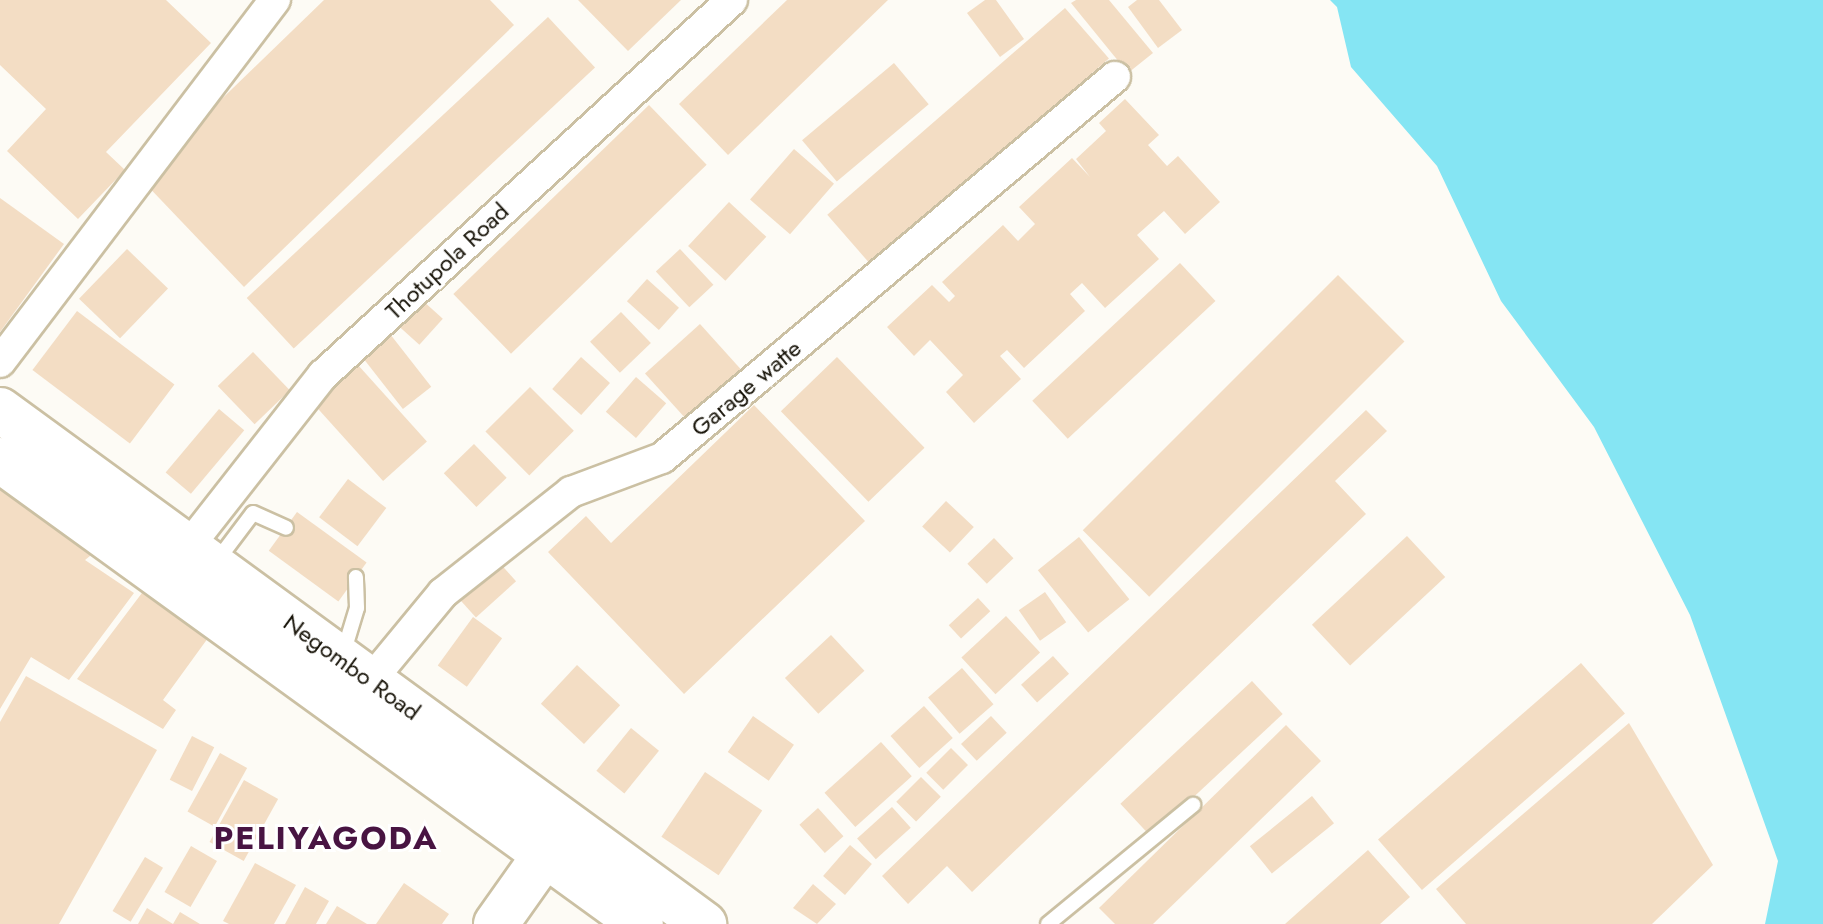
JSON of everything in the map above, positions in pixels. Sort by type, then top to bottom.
[{"type":"main road","name":"Negombo Road","points":[[0,410],[356,669],[556,839],[641,924]]},
{"type":"main road","name":"Negombo Road","points":[[0,460],[556,839],[704,924]]},
{"type":"main road","points":[[496,924],[556,839]]},
{"type":"street","points":[[0,362],[275,0]]},
{"type":"street","name":"Thotupola Road","points":[[200,556],[323,375],[732,0]]},
{"type":"street","name":"Garage watte","points":[[356,669],[443,593],[571,492],[662,458],[1115,77]]},
{"type":"lane","points":[[200,556],[253,513],[286,528]]},
{"type":"lane","points":[[356,577],[356,669]]},
{"type":"lane","points":[[1048,924],[1193,805]]},
{"type":"water","points":[[1330,0],[1823,0],[1823,924],[1765,924],[1778,861],[1690,615],[1594,427],[1501,301],[1437,166],[1351,67],[1337,7]]},
{"type":"building","points":[[0,0],[166,0],[211,43],[106,152],[125,170],[78,219],[7,151],[46,109],[0,65]]},
{"type":"building","points":[[324,0],[490,0],[514,25],[244,287],[140,178]]},
{"type":"building","points":[[578,0],[681,0],[628,51]]},
{"type":"building","points":[[787,0],[888,0],[728,155],[679,104]]},
{"type":"building","points":[[985,0],[996,0],[1024,39],[1000,57],[967,13]]},
{"type":"building","points":[[1076,0],[1109,0],[1153,53],[1128,73],[1071,3]]},
{"type":"building","points":[[1137,0],[1159,0],[1182,30],[1158,48],[1128,7]]},
{"type":"building","points":[[1065,8],[1109,59],[871,265],[827,215]]},
{"type":"building","points":[[548,17],[595,67],[294,348],[247,298]]},
{"type":"building","points":[[894,63],[929,104],[837,182],[802,140]]},
{"type":"building","points":[[1125,99],[1159,135],[1148,145],[1167,166],[1178,156],[1220,202],[1185,234],[1164,211],[1137,235],[1159,259],[1105,308],[1082,283],[1070,294],[1085,311],[1024,368],[1007,350],[1000,356],[1021,379],[974,423],[946,392],[963,375],[930,340],[914,356],[887,327],[932,285],[949,302],[955,296],[942,282],[1003,225],[1018,241],[1035,224],[1019,207],[1072,158],[1090,177],[1076,159],[1106,131],[1099,123]]},
{"type":"building","points":[[649,105],[707,165],[511,354],[453,294]]},
{"type":"building","points":[[794,149],[834,184],[790,234],[750,200]]},
{"type":"building","points":[[0,198],[64,244],[0,332]]},
{"type":"building","points":[[729,202],[766,237],[725,281],[688,246]]},
{"type":"building","points":[[127,249],[168,289],[120,338],[79,299]]},
{"type":"building","points":[[680,249],[713,285],[689,307],[656,272]]},
{"type":"building","points":[[1180,263],[1215,301],[1068,439],[1032,401]]},
{"type":"building","points":[[1338,275],[1404,341],[1149,597],[1083,530]]},
{"type":"building","points":[[647,279],[679,308],[659,330],[627,301]]},
{"type":"building","points":[[422,300],[443,319],[419,345],[399,326]]},
{"type":"building","points":[[77,311],[174,384],[130,444],[32,370]]},
{"type":"building","points":[[621,312],[651,343],[620,373],[590,342]]},
{"type":"building","points":[[700,324],[743,372],[688,421],[645,374]]},
{"type":"building","points":[[390,334],[431,387],[403,409],[362,356]]},
{"type":"building","points":[[253,352],[290,390],[255,424],[218,386]]},
{"type":"building","points":[[581,357],[610,383],[581,415],[552,389]]},
{"type":"building","points":[[837,357],[925,448],[868,502],[781,411]]},
{"type":"building","points":[[358,365],[427,442],[383,481],[314,404]]},
{"type":"building","points":[[636,377],[666,403],[636,438],[606,412]]},
{"type":"building","points":[[530,387],[574,431],[529,475],[485,432]]},
{"type":"building","points":[[754,405],[865,521],[684,694],[548,552],[586,516],[611,543]]},
{"type":"building","points":[[219,409],[244,430],[191,494],[166,473]]},
{"type":"building","points":[[1366,410],[1387,431],[1335,481],[1366,514],[972,892],[947,866],[908,904],[882,876]]},
{"type":"building","points":[[474,444],[507,478],[476,507],[444,473]]},
{"type":"building","points":[[348,479],[386,508],[357,546],[319,517]]},
{"type":"building","points":[[0,481],[106,543],[85,560],[134,593],[69,680],[31,657],[0,709]]},
{"type":"building","points":[[946,501],[974,527],[950,553],[922,527]]},
{"type":"building","points":[[297,512],[367,563],[338,601],[269,551]]},
{"type":"building","points":[[1407,536],[1445,577],[1350,666],[1312,625]]},
{"type":"building","points":[[1079,537],[1129,599],[1088,633],[1038,570]]},
{"type":"building","points":[[994,538],[1013,558],[987,584],[967,564]]},
{"type":"building","points":[[496,559],[516,581],[476,617],[456,595]]},
{"type":"building","points":[[151,581],[216,627],[163,700],[176,710],[163,729],[77,679]]},
{"type":"building","points":[[1045,592],[1066,622],[1040,641],[1019,610]]},
{"type":"building","points":[[978,598],[990,611],[961,638],[949,625]]},
{"type":"building","points":[[1006,616],[1040,653],[995,694],[961,658]]},
{"type":"building","points":[[473,617],[502,638],[467,687],[438,666]]},
{"type":"building","points":[[831,635],[864,671],[818,714],[785,678]]},
{"type":"building","points":[[1053,656],[1069,674],[1037,703],[1021,685]]},
{"type":"building","points":[[1581,663],[1625,714],[1422,890],[1378,839]]},
{"type":"building","points":[[577,665],[620,705],[584,744],[541,704]]},
{"type":"building","points":[[962,668],[993,704],[960,734],[928,698]]},
{"type":"building","points":[[26,676],[157,750],[59,924],[0,924],[0,722]]},
{"type":"building","points":[[1252,681],[1283,714],[1151,837],[1120,804]]},
{"type":"building","points":[[924,706],[953,738],[919,768],[891,736]]},
{"type":"building","points":[[753,716],[794,745],[769,781],[728,752]]},
{"type":"building","points":[[991,716],[1007,733],[977,761],[961,744]]},
{"type":"building","points":[[1629,723],[1713,865],[1652,924],[1466,924],[1436,889]]},
{"type":"building","points":[[1286,725],[1321,761],[1153,924],[1115,924],[1099,908]]},
{"type":"building","points":[[631,728],[659,751],[624,793],[596,771]]},
{"type":"building","points":[[192,736],[214,747],[192,791],[170,780]]},
{"type":"building","points":[[881,742],[912,776],[855,827],[825,793]]},
{"type":"building","points":[[951,748],[968,765],[943,790],[926,773]]},
{"type":"building","points":[[220,753],[247,768],[215,827],[188,812]]},
{"type":"building","points":[[705,772],[762,811],[719,875],[661,837]]},
{"type":"building","points":[[921,777],[941,797],[916,822],[896,802]]},
{"type":"building","points":[[244,780],[278,799],[244,861],[210,842]]},
{"type":"building","points":[[1312,796],[1334,823],[1272,874],[1250,846]]},
{"type":"building","points":[[892,807],[911,828],[876,859],[857,838]]},
{"type":"building","points":[[818,808],[843,836],[825,853],[799,825]]},
{"type":"building","points":[[850,845],[872,864],[845,895],[823,876]]},
{"type":"building","points":[[191,846],[217,861],[190,907],[164,892]]},
{"type":"building","points":[[1368,850],[1410,897],[1380,924],[1285,924]]},
{"type":"building","points":[[145,857],[163,868],[131,922],[113,911]]},
{"type":"building","points":[[255,863],[296,885],[274,924],[229,924],[223,921]]},
{"type":"building","points":[[404,883],[449,914],[442,924],[376,924]]},
{"type":"building","points":[[813,884],[836,904],[817,924],[793,908]]},
{"type":"building","points":[[305,887],[329,901],[316,924],[285,924]]},
{"type":"building","points":[[337,906],[367,924],[326,924]]},
{"type":"building","points":[[147,908],[173,924],[138,924]]},
{"type":"building","points":[[180,912],[200,924],[173,924]]},
{"type":"district","name":"PELIYAGODA","points":[[326,838]]}]
